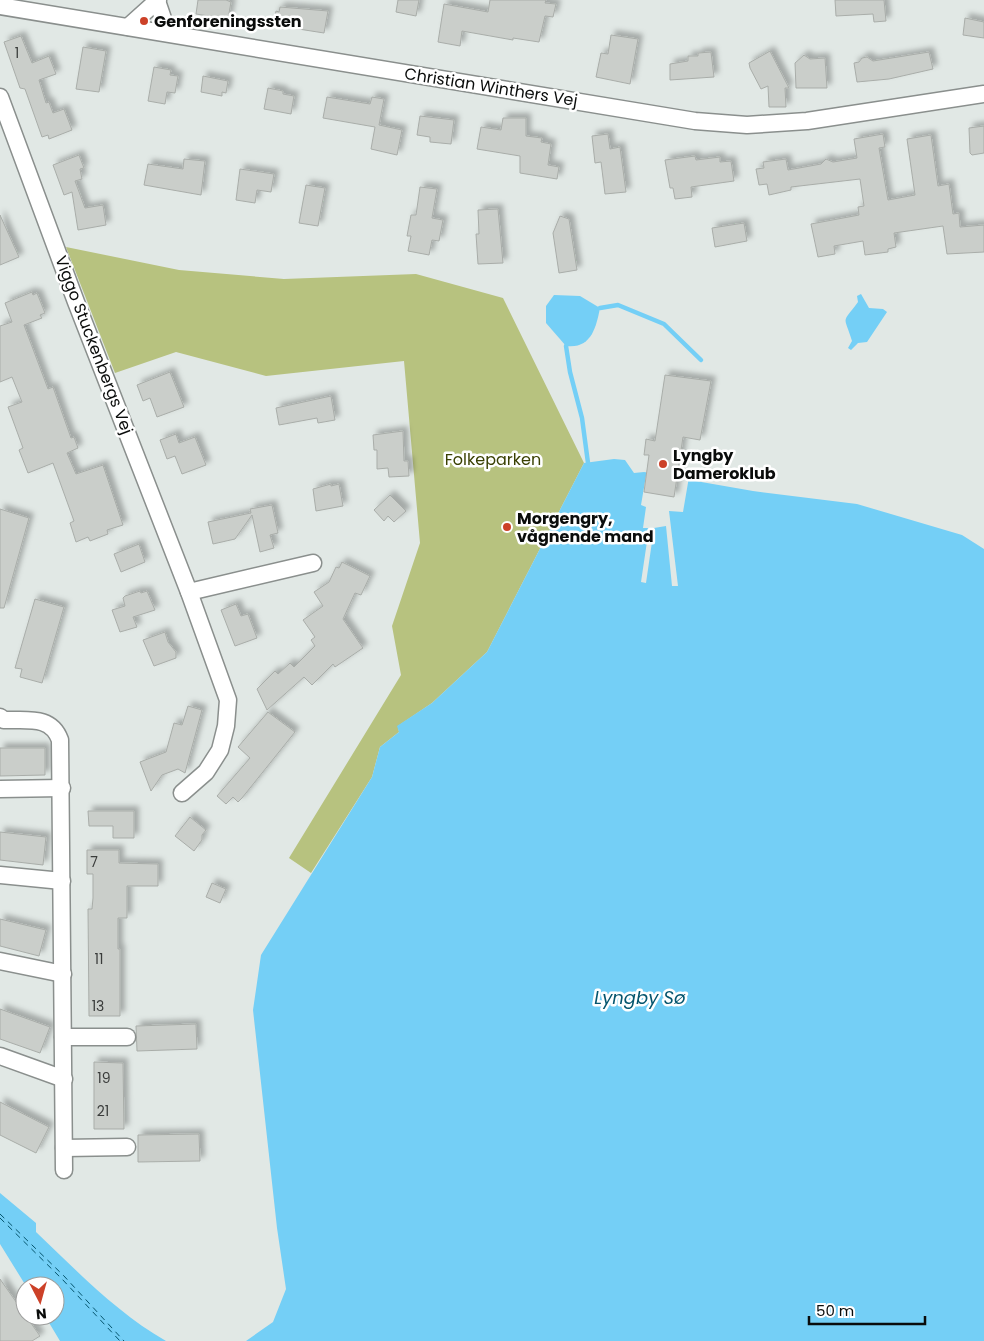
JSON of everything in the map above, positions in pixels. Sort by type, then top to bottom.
[{"type":"street","points":[[128,27],[157,0],[168,33]]},
{"type":"street","name":"Christian Winthers Vej","points":[[0,6],[695,121],[747,126],[807,120],[984,94]]},
{"type":"street","name":"Viggo Stuckenbergs Vej","points":[[0,97],[76,302],[190,592],[228,700],[226,726],[220,750],[206,772],[182,793]]},
{"type":"street","points":[[190,592],[313,563]]},
{"type":"street","points":[[0,717],[4,720],[45,721],[57,732],[60,740],[62,788],[64,1170]]},
{"type":"street","points":[[0,789],[62,788]]},
{"type":"street","points":[[0,875],[62,881]]},
{"type":"street","points":[[0,961],[63,974]]},
{"type":"street","points":[[63,1037],[127,1037]]},
{"type":"street","points":[[0,1056],[64,1079]]},
{"type":"street","points":[[64,1148],[127,1147]]},
{"type":"green space","name":"Folkeparken","points":[[66,247],[179,270],[284,279],[416,274],[503,298],[584,463],[487,652],[432,703],[398,726],[399,732],[380,747],[372,777],[311,873],[289,858],[401,675],[392,626],[420,543],[404,361],[266,376],[176,352],[115,373]]},
{"type":"water","points":[[861,294],[869,308],[883,309],[887,312],[867,342],[858,343],[851,350],[848,348],[852,341],[846,320],[858,302],[857,296]]},
{"type":"water","points":[[554,295],[580,296],[600,308],[597,323],[587,341],[574,346],[566,346],[546,323],[546,306]]},
{"type":"water","name":"Lyngby Sø","points":[[614,459],[625,460],[634,473],[644,472],[753,491],[857,504],[962,535],[984,549],[984,1341],[246,1341],[273,1322],[286,1289],[277,1228],[253,1010],[261,955],[372,777],[380,747],[399,732],[397,726],[432,703],[487,652],[584,463]]},
{"type":"water","points":[[0,1193],[36,1223],[36,1232],[98,1291],[131,1318],[166,1341],[60,1341],[51,1326],[65,1326],[65,1276],[20,1276],[0,1244]]},
{"type":"pier","points":[[647,470],[689,477],[683,512],[669,511],[678,586],[672,586],[666,526],[654,528],[646,583],[641,582],[649,528],[643,528],[646,507],[641,505]]},
{"type":"building","points":[[198,0],[226,0],[231,2],[228,19],[196,14]]},
{"type":"building","points":[[398,0],[419,0],[416,16],[396,12]]},
{"type":"building","points":[[490,0],[546,0],[545,3],[556,4],[553,17],[545,16],[539,42],[513,38],[513,40],[462,31],[460,46],[438,42],[444,4],[488,12]]},
{"type":"building","points":[[835,0],[884,0],[886,21],[874,22],[873,14],[836,16]]},
{"type":"building","points":[[280,7],[328,11],[324,33],[273,25],[276,11],[279,12]]},
{"type":"building","points":[[965,18],[984,22],[984,38],[963,35]]},
{"type":"building","points":[[611,35],[638,39],[630,84],[596,77],[601,53],[608,54]]},
{"type":"building","points":[[21,36],[32,63],[49,56],[56,74],[39,80],[46,103],[49,102],[53,113],[64,109],[72,130],[49,139],[48,135],[42,137],[25,89],[20,88],[4,42]]},
{"type":"building","points":[[83,47],[106,51],[99,92],[76,89]]},
{"type":"building","points":[[770,51],[789,88],[785,88],[786,107],[769,107],[768,86],[761,89],[750,68],[749,63]]},
{"type":"building","points":[[711,52],[714,77],[670,80],[670,64],[688,61],[688,56],[698,56],[698,53]]},
{"type":"building","points":[[929,52],[933,69],[889,79],[857,82],[854,63],[859,62],[862,58],[867,57],[873,61]]},
{"type":"building","points":[[804,55],[810,59],[825,58],[827,88],[796,88],[795,63]]},
{"type":"building","points":[[154,67],[171,70],[170,75],[178,76],[175,93],[167,92],[165,104],[148,101]]},
{"type":"building","points":[[203,76],[228,81],[226,93],[222,92],[222,96],[201,92]]},
{"type":"building","points":[[268,88],[283,91],[283,94],[294,96],[291,114],[264,109]]},
{"type":"building","points":[[327,97],[370,104],[372,97],[384,99],[379,125],[402,130],[397,155],[371,149],[375,127],[323,118]]},
{"type":"building","points":[[420,116],[454,120],[451,144],[430,142],[430,137],[417,135]]},
{"type":"building","points":[[503,118],[526,118],[526,136],[542,138],[541,142],[551,144],[548,165],[559,167],[557,179],[520,173],[520,156],[477,149],[481,127],[501,130]]},
{"type":"building","points":[[984,126],[984,153],[972,155],[970,153],[969,128]]},
{"type":"building","points":[[608,134],[610,149],[620,147],[626,192],[605,194],[601,162],[595,163],[592,136]]},
{"type":"building","points":[[883,134],[885,147],[879,148],[888,200],[915,195],[907,139],[931,135],[938,186],[949,184],[953,214],[959,213],[960,227],[984,225],[984,252],[947,254],[943,226],[894,233],[896,247],[888,249],[888,252],[865,255],[863,241],[834,246],[835,254],[818,257],[811,224],[859,215],[858,207],[864,206],[860,179],[791,187],[791,190],[769,195],[767,184],[759,185],[756,169],[764,168],[763,162],[786,159],[788,170],[821,164],[826,159],[833,162],[857,158],[854,139]]},
{"type":"building","points":[[79,155],[84,168],[80,169],[82,179],[75,181],[85,208],[103,205],[106,225],[78,230],[72,192],[64,195],[53,165]]},
{"type":"building","points":[[695,156],[696,160],[720,157],[720,162],[731,161],[734,181],[691,187],[692,197],[675,199],[673,188],[670,188],[665,160]]},
{"type":"building","points":[[184,159],[205,161],[201,195],[144,185],[148,164],[183,169]]},
{"type":"building","points":[[240,169],[274,174],[271,192],[257,190],[255,203],[236,200]]},
{"type":"building","points":[[306,185],[325,188],[318,226],[299,223]]},
{"type":"building","points":[[420,187],[437,189],[432,218],[443,220],[439,241],[432,240],[429,255],[408,251],[411,236],[407,236],[411,215],[416,215]]},
{"type":"building","points":[[498,209],[503,263],[478,264],[476,234],[479,234],[478,210]]},
{"type":"building","points":[[0,215],[19,257],[0,265]]},
{"type":"building","points":[[560,216],[569,219],[577,270],[559,273],[553,233]]},
{"type":"building","points":[[744,223],[747,241],[715,247],[712,228]]},
{"type":"building","points":[[32,292],[33,295],[37,293],[45,313],[40,315],[42,318],[24,325],[48,389],[53,387],[71,438],[74,437],[78,448],[67,453],[76,474],[103,465],[123,525],[107,530],[108,534],[90,541],[88,537],[76,542],[70,523],[74,521],[53,463],[28,473],[19,450],[23,448],[8,407],[22,402],[12,377],[0,382],[0,326],[12,322],[5,303]]},
{"type":"building","points":[[170,372],[184,407],[157,417],[150,398],[143,401],[137,385]]},
{"type":"building","points":[[665,375],[711,381],[700,440],[683,437],[674,497],[644,492],[649,455],[644,455],[646,439],[655,441]]},
{"type":"building","points":[[331,396],[335,420],[318,423],[317,418],[279,425],[276,408]]},
{"type":"building","points":[[403,431],[404,461],[408,461],[409,476],[389,477],[388,468],[377,469],[377,450],[374,450],[373,435]]},
{"type":"building","points":[[176,434],[179,443],[195,437],[206,465],[182,474],[175,456],[167,459],[160,440]]},
{"type":"building","points":[[331,484],[331,486],[339,484],[343,506],[316,511],[313,489]]},
{"type":"building","points":[[390,495],[406,511],[394,522],[388,516],[384,521],[374,510]]},
{"type":"building","points":[[272,505],[278,533],[270,535],[274,548],[260,552],[252,515],[235,539],[213,544],[208,522],[251,513],[250,509]]},
{"type":"building","points":[[0,509],[29,518],[4,608],[0,608]]},
{"type":"building","points":[[139,544],[145,562],[121,572],[114,554]]},
{"type":"building","points":[[342,562],[370,576],[361,595],[355,593],[343,619],[363,648],[335,667],[333,664],[312,685],[304,677],[267,710],[257,689],[275,671],[278,674],[290,663],[294,667],[315,646],[311,640],[315,637],[303,620],[323,606],[314,592],[329,582],[336,567],[339,568]]},
{"type":"building","points":[[140,591],[141,593],[147,591],[155,610],[133,617],[137,627],[120,632],[112,610],[125,606],[123,598],[125,596]]},
{"type":"building","points":[[35,599],[64,607],[42,683],[20,677],[22,669],[15,668]]},
{"type":"building","points":[[236,604],[241,616],[248,614],[257,638],[235,646],[221,610]]},
{"type":"building","points":[[165,632],[168,642],[176,652],[176,658],[154,666],[143,640]]},
{"type":"building","points":[[188,706],[202,710],[185,773],[178,769],[162,775],[151,791],[140,762],[166,752],[174,723],[182,725]]},
{"type":"building","points":[[268,712],[295,732],[242,798],[238,802],[233,797],[226,804],[217,796],[250,758],[238,747]]},
{"type":"building","points":[[0,748],[45,748],[45,775],[0,776]]},
{"type":"building","points":[[88,811],[134,811],[134,838],[113,838],[113,826],[89,826]]},
{"type":"building","points":[[190,817],[206,830],[194,851],[175,836]]},
{"type":"building","points":[[0,832],[46,837],[43,865],[0,860]]},
{"type":"building","points":[[87,850],[119,850],[119,863],[158,864],[158,886],[127,886],[127,918],[118,918],[120,1016],[89,1016],[88,909],[92,909],[93,874],[87,874]]},
{"type":"building","points":[[212,883],[226,889],[220,903],[206,897]]},
{"type":"building","points":[[0,919],[46,930],[39,956],[0,946]]},
{"type":"building","points":[[0,1009],[50,1027],[40,1053],[0,1039]]},
{"type":"building","points":[[196,1024],[197,1049],[137,1051],[136,1026]]},
{"type":"building","points":[[94,1062],[123,1063],[124,1129],[94,1129]]},
{"type":"building","points":[[0,1102],[49,1127],[36,1153],[0,1135]]},
{"type":"building","points":[[199,1134],[200,1161],[138,1162],[138,1135]]},
{"type":"building","points":[[0,1279],[15,1300],[15,1326],[33,1326],[40,1336],[32,1341],[0,1341]]},
{"type":"waterway","points":[[600,308],[618,305],[664,324],[701,360]]},
{"type":"waterway","points":[[566,346],[570,372],[582,418],[588,463]]},
{"type":"ferry route","points":[[0,1214],[64,1276],[124,1341]]},
{"type":"ferry route","points":[[0,1218],[62,1279],[120,1341]]},
{"type":"place","name":"Genforeningssten","points":[[144,21]]},
{"type":"place","name":"Lyngby Dameroklub","points":[[663,464]]},
{"type":"place","name":"Morgengry, vågnende mand","points":[[507,527]]}]
